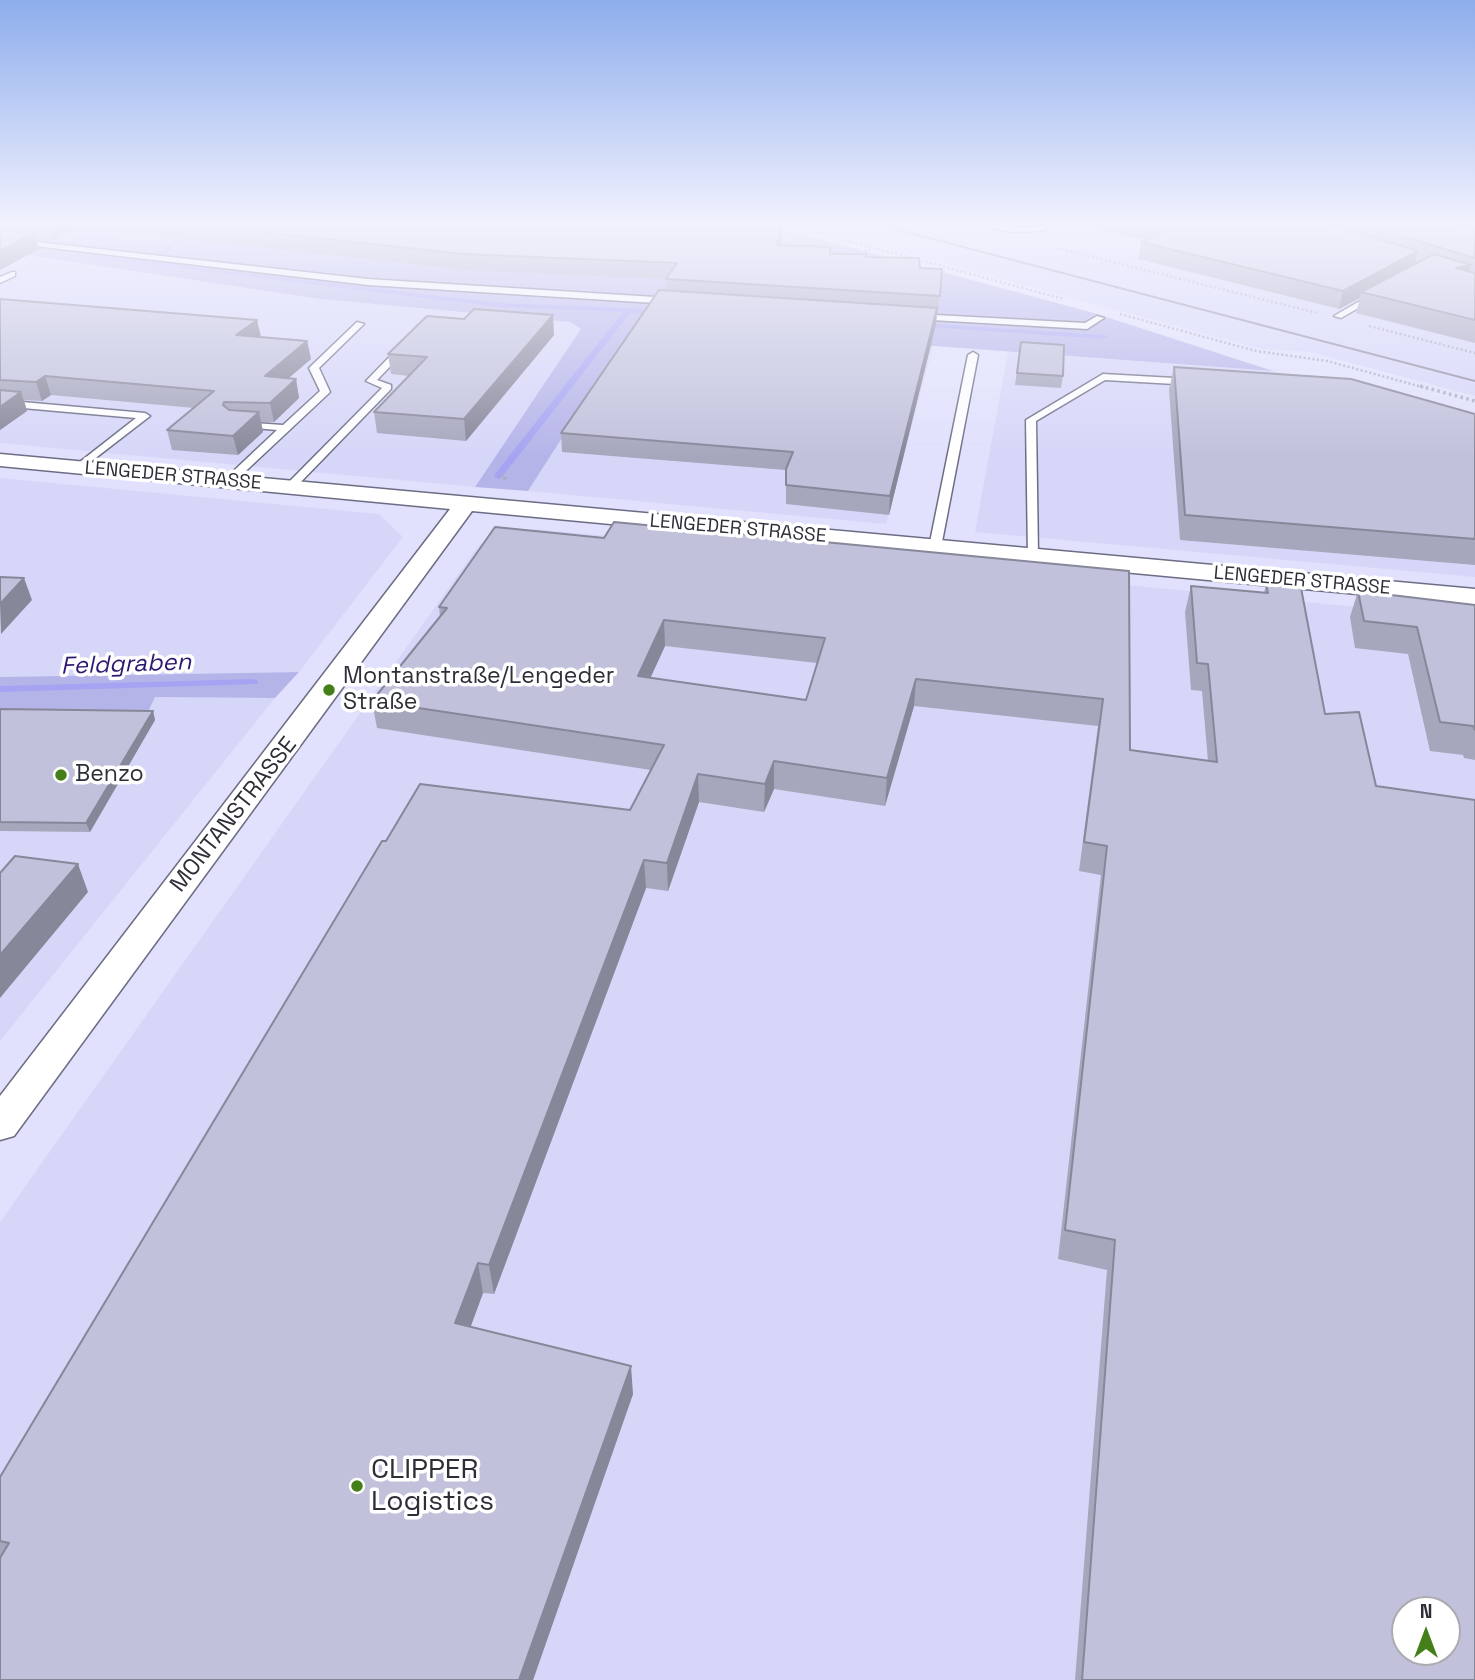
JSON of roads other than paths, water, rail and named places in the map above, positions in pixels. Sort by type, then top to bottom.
[{"type":"street","name":"LENGEDER STRASSE","points":[[0,460],[1475,597]]},
{"type":"street","name":"MONTANSTRASSE","points":[[0,1125],[467,503]]},
{"type":"lane","points":[[649,300],[689,303]]},
{"type":"lane","points":[[1338,316],[1367,300]]},
{"type":"lane","points":[[912,317],[1087,327],[1100,318]]},
{"type":"lane","points":[[229,481],[325,393],[314,368],[360,324]]},
{"type":"lane","points":[[290,487],[388,387],[371,381],[416,335]]},
{"type":"lane","points":[[935,547],[973,355]]},
{"type":"lane","points":[[1032,555],[1031,420],[1103,377],[1198,383]]},
{"type":"lane","points":[[0,403],[145,416],[80,467]]},
{"type":"lane","points":[[235,424],[285,428]]},
{"type":"waterway","points":[[461,300],[500,305],[628,311]]},
{"type":"waterway","points":[[498,476],[628,311]]},
{"type":"waterway","points":[[628,311],[659,312]]},
{"type":"waterway","points":[[918,325],[1104,337]]},
{"type":"waterway","name":"Feldgraben","points":[[0,689],[253,682]]},
{"type":"tram line","points":[[1167,300],[1475,381]]},
{"type":"place","name":"Montanstraße/Lengeder Straße","points":[[329,690]]},
{"type":"place","name":"Benzo","points":[[61,775]]},
{"type":"place","name":"CLIPPER Logistics","points":[[357,1486]]}]
